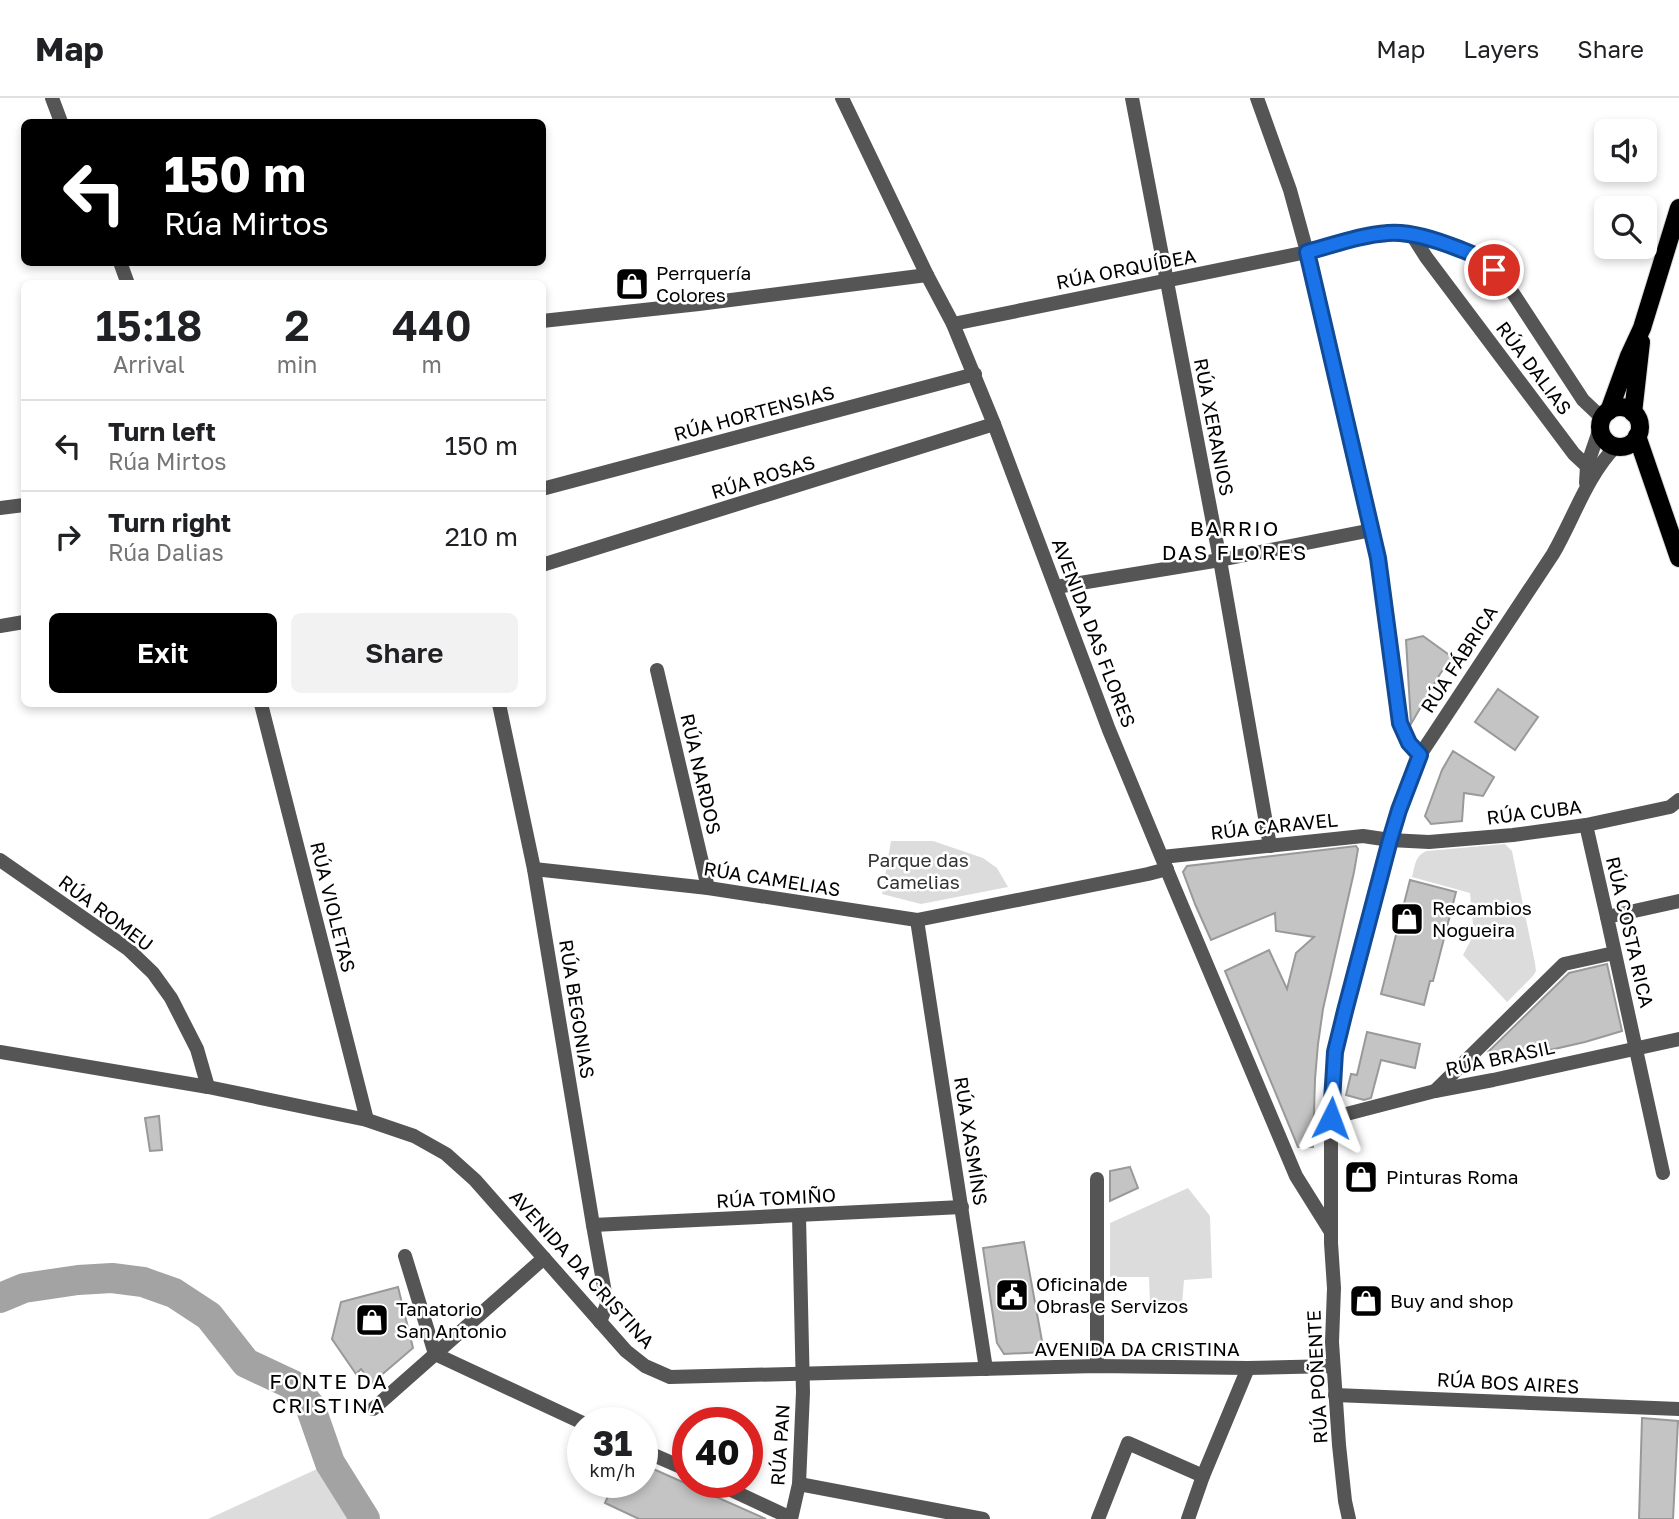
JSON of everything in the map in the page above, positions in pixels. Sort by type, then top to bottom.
[{"type":"main road","points":[[1679,208],[1642,328],[1603,419],[1606,441],[1625,443],[1647,467],[1675,530],[1679,558]]},
{"type":"main road","points":[[1625,443],[1639,426],[1633,413],[1642,328]]},
{"type":"main road","points":[[1603,419],[1619,407],[1633,413]]},
{"type":"street","points":[[52,98],[60,119]]},
{"type":"street","name":"AVENIDA DAS FLORES","points":[[842,98],[975,374],[1109,730],[1301,1185],[1331,1232]]},
{"type":"street","name":"RÚA XERANIOS","points":[[1132,98],[1220,561],[1270,846]]},
{"type":"street","points":[[1257,98],[1290,190],[1307,252],[1372,530],[1400,723],[1409,743],[1420,755]]},
{"type":"street","points":[[1307,252],[1359,237],[1390,233],[1412,235],[1483,258],[1505,282],[1583,400],[1603,419]]},
{"type":"street","name":"RÚA DALIAS","points":[[1412,235],[1574,454],[1587,466]]},
{"type":"street","points":[[1426,257],[1448,245]]},
{"type":"street","name":"RÚA ORQUÍDEA","points":[[953,324],[1307,252]]},
{"type":"street","points":[[546,321],[927,275]]},
{"type":"street","name":"RÚA HORTENSIAS","points":[[546,488],[975,374]]},
{"type":"street","name":"RÚA FÁBRICA","points":[[1585,488],[1587,466],[1603,419]]},
{"type":"street","name":"RÚA ROSAS","points":[[546,564],[994,424]]},
{"type":"street","name":"RÚA FÁBRICA","points":[[1331,1232],[1331,1118],[1335,1052],[1399,810],[1420,755],[1553,554],[1585,488],[1608,455],[1625,443]]},
{"type":"street","points":[[0,508],[21,505]]},
{"type":"street","points":[[1056,587],[1220,561],[1372,530]]},
{"type":"street","points":[[0,626],[21,622]]},
{"type":"street","name":"RÚA NARDOS","points":[[657,670],[708,888]]},
{"type":"street","name":"RÚA VIOLETAS","points":[[262,707],[367,1120]]},
{"type":"street","name":"RÚA BEGONIAS","points":[[500,707],[534,869],[607,1304],[600,1322]]},
{"type":"street","name":"RÚA CUBA","points":[[1390,840],[1429,842],[1586,825],[1670,807],[1679,800]]},
{"type":"street","name":"RÚA COSTA RICA","points":[[1586,825],[1663,1173]]},
{"type":"street","name":"RÚA CARAVEL","points":[[1165,863],[1270,846],[1363,836],[1390,840]]},
{"type":"street","name":"RÚA ROMEU","points":[[0,860],[128,949],[153,973],[171,998],[192,1038],[208,1087]]},
{"type":"street","name":"RÚA CAMELIAS","points":[[534,869],[708,888],[916,920],[1148,874],[1165,863]]},
{"type":"street","points":[[1606,917],[1679,901]]},
{"type":"street","name":"RÚA XASMÍNS","points":[[916,920],[986,1369]]},
{"type":"street","points":[[1435,1091],[1564,964],[1614,953]]},
{"type":"street","name":"RÚA BRASIL","points":[[1331,1118],[1435,1091],[1679,1039]]},
{"type":"street","name":"AVENIDA DA CRISTINA","points":[[0,1052],[208,1087],[367,1120],[414,1136],[446,1154],[475,1180],[626,1351],[645,1366],[670,1377],[1097,1366],[1333,1366]]},
{"type":"street","points":[[1301,1185],[1306,1188],[1317,1187],[1332,1178]]},
{"type":"street","points":[[1097,1179],[1097,1366]]},
{"type":"street","name":"RÚA TOMIÑO","points":[[593,1225],[962,1207]]},
{"type":"street","name":"RÚA PAN","points":[[791,1518],[800,1484],[803,1373],[799,1216]]},
{"type":"street","name":"RÚA POÑENTE","points":[[1331,1232],[1334,1288],[1333,1366],[1345,1501],[1349,1519]]},
{"type":"street","points":[[405,1256],[435,1354],[567,1416]]},
{"type":"street","points":[[373,1409],[544,1258]]},
{"type":"street","points":[[1188,1519],[1248,1368]]},
{"type":"street","name":"RÚA BOS AIRES","points":[[1335,1395],[1679,1409]]},
{"type":"street","points":[[1098,1519],[1128,1443],[1203,1476]]},
{"type":"street","points":[[800,1484],[983,1519]]},
{"type":"street","points":[[748,1498],[791,1518]]},
{"type":"green space","name":"Parque das Camelias","points":[[891,841],[933,841],[983,858],[997,868],[1008,887],[921,904],[882,894]]},
{"type":"green space","points":[[1505,844],[1512,851],[1536,971],[1507,1002],[1463,955],[1474,934],[1470,893],[1412,877],[1418,858],[1427,851]]},
{"type":"green space","points":[[1188,1188],[1210,1216],[1212,1278],[1184,1280],[1182,1305],[1150,1304],[1149,1277],[1110,1277],[1110,1223]]},
{"type":"green space","points":[[330,1463],[365,1519],[208,1519]]},
{"type":"building","points":[[1423,636],[1452,657],[1411,724],[1406,640]]},
{"type":"building","points":[[1498,689],[1538,717],[1515,750],[1475,722]]},
{"type":"building","points":[[1453,751],[1494,777],[1483,796],[1464,793],[1462,821],[1431,824],[1425,816],[1442,770]]},
{"type":"building","points":[[1356,846],[1358,849],[1354,872],[1323,1009],[1318,1044],[1313,1147],[1298,1147],[1225,971],[1269,950],[1287,989],[1296,953],[1314,937],[1276,931],[1275,913],[1211,940],[1183,872],[1187,866]]},
{"type":"building","points":[[1410,880],[1456,892],[1433,981],[1430,981],[1424,1005],[1381,994]]},
{"type":"building","points":[[1607,964],[1622,1031],[1497,1062],[1488,1052],[1569,973]]},
{"type":"building","points":[[1367,1032],[1420,1044],[1415,1068],[1381,1060],[1371,1098],[1364,1100],[1346,1095],[1351,1074],[1357,1075]]},
{"type":"building","points":[[159,1116],[162,1150],[150,1151],[145,1118]]},
{"type":"building","points":[[1130,1167],[1138,1188],[1110,1201],[1110,1171]]},
{"type":"building","name":"Oficina de Obras e Servizos","points":[[1024,1242],[1044,1352],[1004,1354],[997,1343],[983,1248]]},
{"type":"building","name":"Tanatorio San Antonio","points":[[398,1287],[413,1348],[372,1383],[361,1369],[356,1374],[332,1339],[341,1302]]},
{"type":"building","points":[[1642,1418],[1678,1421],[1673,1519],[1639,1519]]},
{"type":"building","points":[[658,1471],[672,1477],[672,1498],[719,1498],[766,1519],[639,1519],[605,1503],[607,1498],[658,1498]]},
{"type":"waterway","points":[[0,1298],[24,1288],[112,1278],[143,1282],[174,1293],[209,1316],[246,1363],[293,1385],[310,1406],[330,1463],[365,1519]]},
{"type":"place","name":"Perrquería Colores","points":[[632,284]]},
{"type":"place","name":"Recambios Nogueira","points":[[1407,919]]},
{"type":"place","name":"Pinturas Roma","points":[[1361,1177]]},
{"type":"place","name":"Oficina de Obras e Servizos","points":[[1012,1295]]},
{"type":"place","name":"Buy and shop","points":[[1366,1301]]},
{"type":"place","name":"Tanatorio San Antonio","points":[[372,1320]]},
{"type":"district","name":"BARRIO DAS FLORES","points":[[1235,541]]},
{"type":"district","name":"FONTE DA CRISTINA","points":[[329,1394]]},
{"type":"route","points":[[1331,1118],[1335,1052],[1345,1011],[1390,840],[1420,755],[1409,743],[1400,723],[1378,558],[1307,252],[1359,237],[1390,233],[1412,235],[1483,258],[1494,270]]}]
